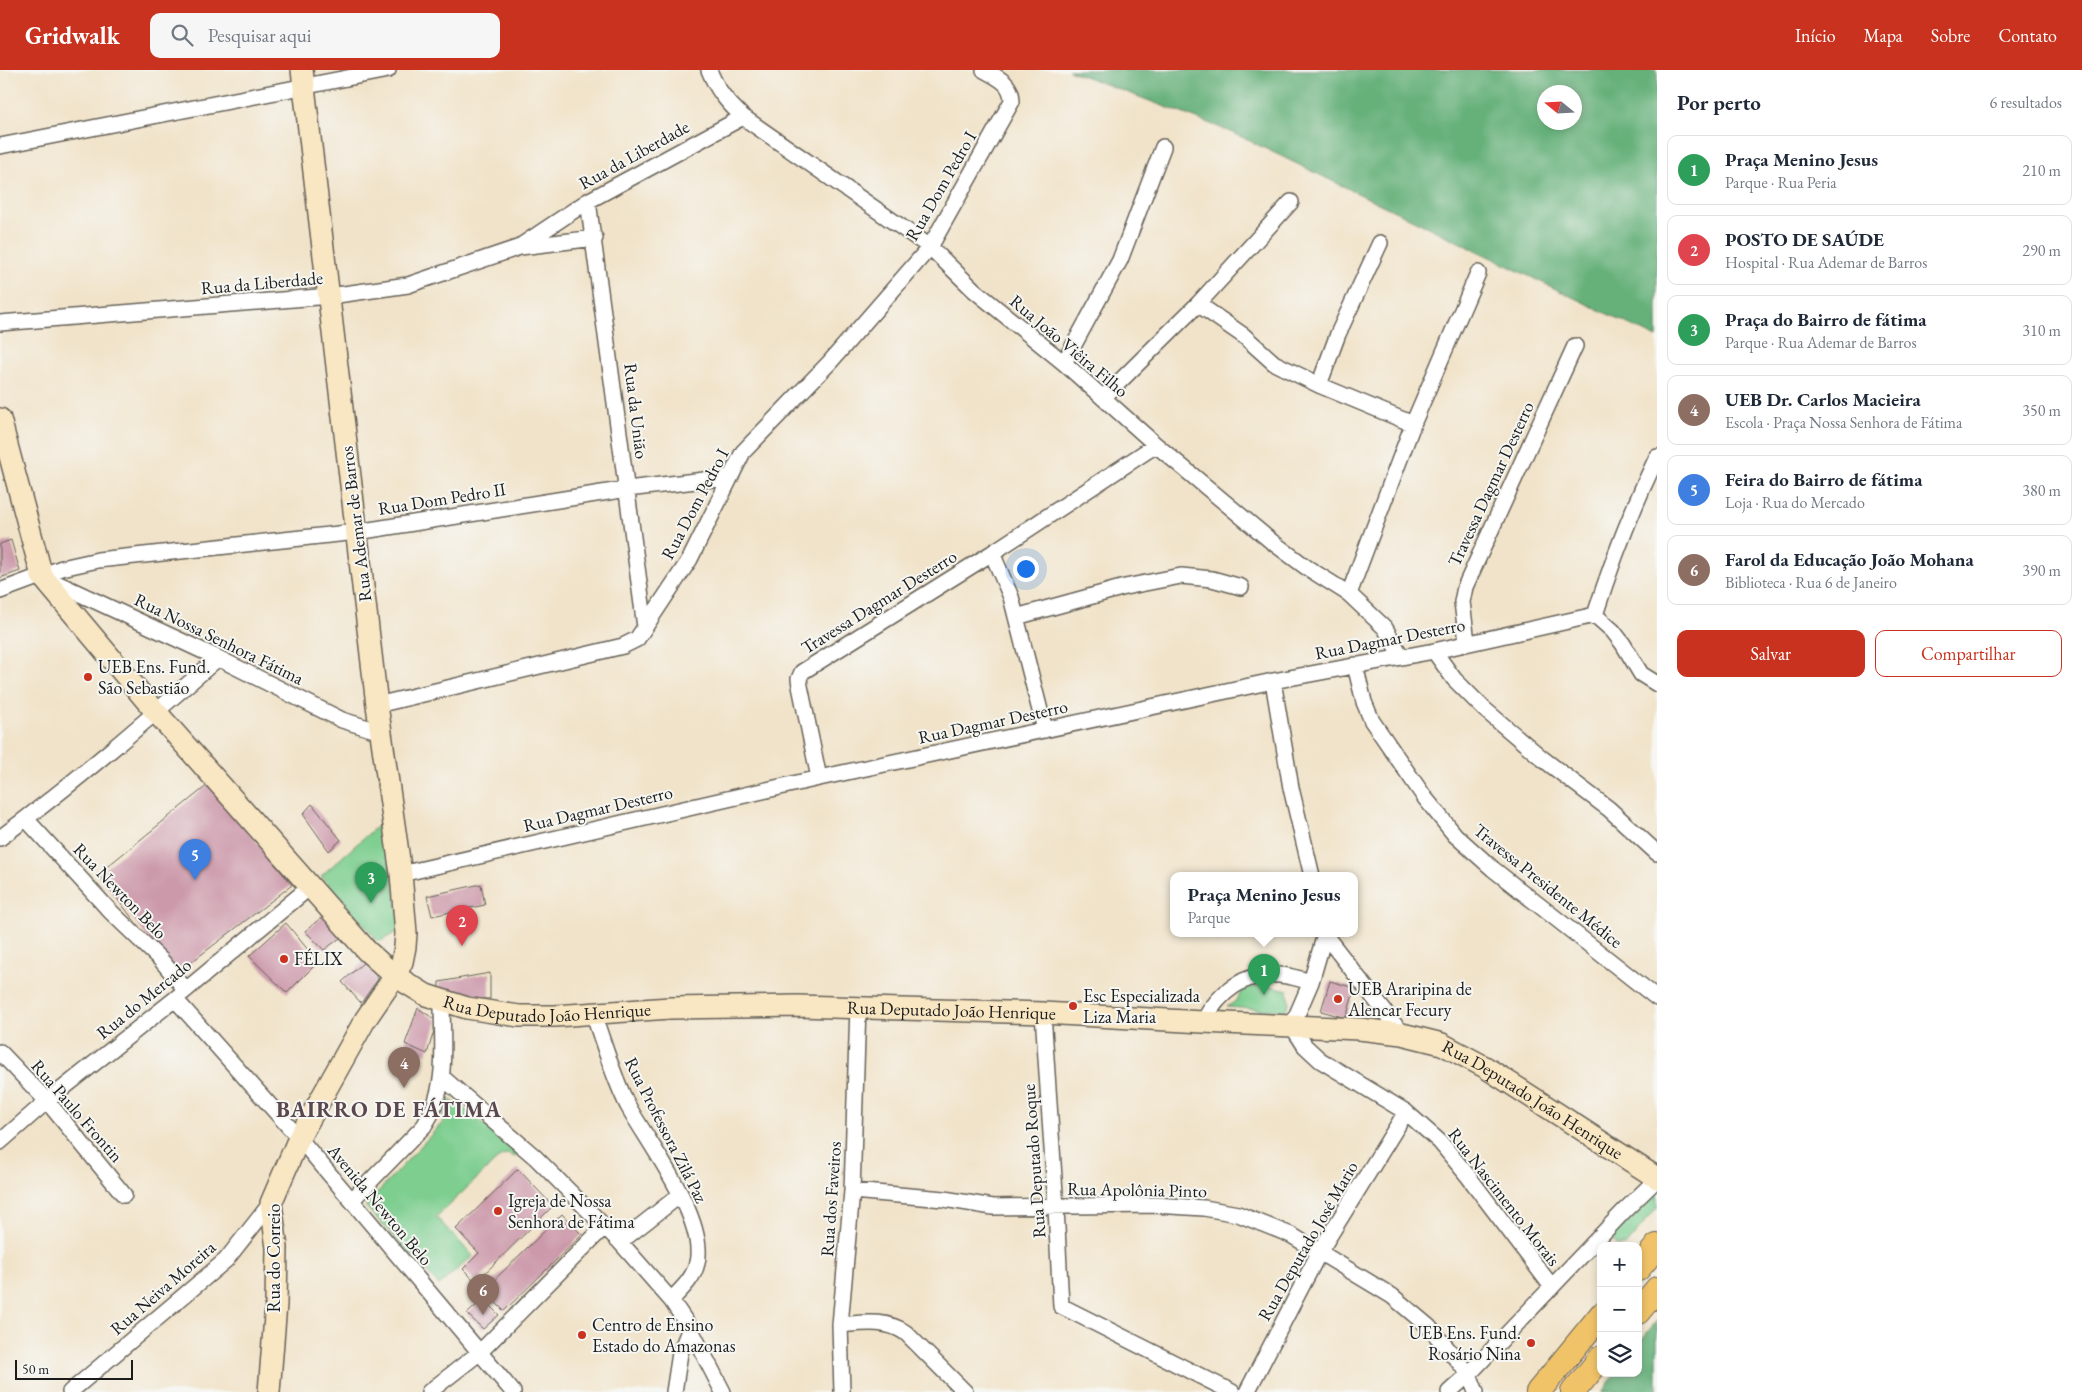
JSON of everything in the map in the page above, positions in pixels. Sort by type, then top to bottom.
[{"type":"main road","name":"Rua Ademar de Barros","points":[[303,78],[377,705],[401,874],[406,933],[402,962],[395,976]]},
{"type":"main road","name":"Rua Deputado João Henrique","points":[[0,419],[42,576],[156,712],[367,951],[395,976],[413,988],[442,1002],[487,1012],[518,1016],[555,1016],[670,1008],[858,1007],[1043,1013],[1359,1028],[1402,1034],[1442,1044],[1484,1067],[1657,1179]]},
{"type":"main road","name":"Rua do Correio","points":[[269,1392],[276,1304],[277,1248],[271,1203],[299,1138],[365,1020],[395,976]]},
{"type":"main road","points":[[1642,1264],[1657,1246]]},
{"type":"main road","points":[[1642,1307],[1657,1289]]},
{"type":"main road","points":[[1538,1392],[1597,1320]]},
{"type":"main road","points":[[1573,1392],[1597,1363]]},
{"type":"street","points":[[0,146],[303,78],[388,70]]},
{"type":"street","name":"Rua João Viêira Filho","points":[[709,70],[715,87],[728,103],[743,116],[930,247],[974,290],[1064,363],[1156,445],[1271,541],[1306,567],[1349,594],[1385,628],[1401,656]]},
{"type":"street","name":"Rua Dom Pedro I","points":[[377,705],[624,646],[637,639],[690,559],[743,452],[830,362],[930,247],[1012,101],[1012,93],[1008,86],[984,70]]},
{"type":"street","name":"Rua da Liberdade","points":[[520,247],[588,201],[743,116]]},
{"type":"street","points":[[1064,363],[1120,260],[1163,147]]},
{"type":"street","name":"Rua da União","points":[[588,201],[645,627]]},
{"type":"street","points":[[1103,398],[1198,304],[1291,202]]},
{"type":"street","name":"Rua da Liberdade","points":[[0,323],[330,296],[408,285],[520,247],[594,238]]},
{"type":"street","points":[[1319,385],[1338,334],[1380,243]]},
{"type":"street","points":[[1349,594],[1413,424],[1478,273]]},
{"type":"street","points":[[1198,304],[1244,336],[1274,363],[1319,385],[1413,424]]},
{"type":"street","name":"Travessa Dagmar Desterro","points":[[1467,642],[1462,602],[1465,587],[1576,346]]},
{"type":"street","name":"Travessa Dagmar Desterro","points":[[819,778],[800,686],[799,679],[802,672],[992,553],[1156,445]]},
{"type":"street","points":[[1657,457],[1608,572],[1595,615],[1613,631],[1641,674],[1657,684]]},
{"type":"street","name":"Rua Dom Pedro II","points":[[0,591],[62,568],[98,560],[357,532],[627,489],[730,477]]},
{"type":"street","points":[[992,553],[1011,597],[1045,730]]},
{"type":"street","name":"Rua Nossa Senhora Fátima","points":[[42,576],[218,658],[342,720],[381,732]]},
{"type":"street","points":[[1016,617],[1125,587],[1181,576],[1212,579],[1241,587]]},
{"type":"street","name":"Rua Dagmar Desterro","points":[[401,874],[819,778],[1273,681],[1434,651],[1467,642],[1595,615]]},
{"type":"street","points":[[1434,651],[1454,679],[1484,709],[1542,759],[1609,809],[1657,853]]},
{"type":"street","points":[[0,838],[26,819],[156,712],[218,658]]},
{"type":"street","name":"Travessa Presidente Médice","points":[[1355,665],[1364,702],[1372,721],[1425,798],[1455,835],[1493,869],[1657,998]]},
{"type":"street","points":[[1273,681],[1291,788],[1311,872]]},
{"type":"street","name":"Rua Newton Belo","points":[[26,819],[110,911],[161,960],[180,994]]},
{"type":"street","name":"Rua do Mercado","points":[[0,1142],[47,1101],[311,886]]},
{"type":"street","points":[[1292,1026],[1311,982],[1324,937]]},
{"type":"street","points":[[1327,937],[1402,1034]]},
{"type":"street","points":[[1203,1022],[1211,1006],[1224,992],[1240,982],[1257,976],[1279,975],[1311,982]]},
{"type":"street","name":"Avenida Newton Belo","points":[[180,994],[513,1392]]},
{"type":"street","points":[[352,1200],[424,1126],[437,1103],[443,1078],[442,1002]]},
{"type":"street","name":"Rua dos Faveiros","points":[[842,1392],[840,1325],[852,1191],[858,1007]]},
{"type":"street","name":"Rua Professora Zilá Paz","points":[[593,1013],[613,1072],[628,1106],[664,1162],[693,1225],[698,1253],[697,1265],[683,1288],[671,1300]]},
{"type":"street","name":"Rua Deputado Roque","points":[[1043,1013],[1061,1306],[1232,1392]]},
{"type":"street","name":"Rua Nascimento Morais","points":[[1292,1026],[1305,1046],[1320,1060],[1406,1112],[1440,1142],[1552,1287]]},
{"type":"street","name":"Rua Paulo Frontin","points":[[0,1052],[47,1101],[124,1195]]},
{"type":"street","points":[[443,1078],[536,1157],[620,1242],[671,1300],[690,1328],[723,1392]]},
{"type":"street","name":"Rua Deputado José Mario","points":[[1247,1392],[1320,1251],[1406,1112]]},
{"type":"street","points":[[1449,1392],[1470,1374],[1657,1179]]},
{"type":"street","name":"Rua Apolônia Pinto","points":[[852,1191],[944,1199],[993,1207],[1056,1208],[1154,1205],[1204,1208],[1238,1214],[1263,1222],[1320,1251],[1392,1296],[1429,1327],[1470,1374],[1476,1392]]},
{"type":"street","points":[[620,1242],[680,1195]]},
{"type":"street","name":"Rua Neiva Moreira","points":[[70,1392],[226,1260],[271,1203]]},
{"type":"street","points":[[429,1392],[479,1353],[605,1226]]},
{"type":"street","points":[[840,1325],[884,1324],[897,1326],[966,1392]]},
{"type":"street","points":[[674,1392],[680,1353],[690,1328]]},
{"type":"green space","points":[[1068,70],[1657,70],[1657,338],[1229,131]]},
{"type":"green space","points":[[386,818],[400,930],[379,942],[321,876]]},
{"type":"green space","points":[[1266,985],[1288,990],[1289,1003],[1285,1011],[1227,1007],[1237,1000],[1243,988]]},
{"type":"green space","points":[[449,1100],[458,1104],[520,1153],[516,1157],[507,1154],[500,1157],[436,1217],[473,1256],[439,1285],[365,1206],[443,1122],[446,1104]]},
{"type":"green space","points":[[1654,1190],[1657,1193],[1657,1208],[1628,1242],[1615,1242],[1609,1233]]},
{"type":"green space","points":[[1657,1320],[1657,1392],[1602,1392],[1613,1377],[1642,1377],[1642,1339]]},
{"type":"building","points":[[11,540],[20,571],[0,578],[0,544]]},
{"type":"building","points":[[209,784],[292,885],[176,974],[98,874]]},
{"type":"building","points":[[312,804],[341,840],[329,851],[303,814]]},
{"type":"building","points":[[481,884],[485,905],[432,916],[427,896]]},
{"type":"building","points":[[327,913],[344,935],[324,950],[305,931]]},
{"type":"building","name":"FÉLIX","points":[[286,923],[318,962],[287,993],[249,956]]},
{"type":"building","points":[[365,961],[378,979],[361,1003],[342,982]]},
{"type":"building","points":[[490,973],[490,999],[438,998],[439,982]]},
{"type":"building","name":"UEB Araripina de Alencar Fecury","points":[[1330,981],[1355,988],[1346,1018],[1321,1011]]},
{"type":"building","points":[[418,1008],[437,1021],[427,1054],[405,1044]]},
{"type":"building","points":[[518,1169],[553,1206],[481,1277],[489,1285],[562,1214],[582,1235],[504,1311],[463,1269],[479,1253],[456,1229]]},
{"type":"building","points":[[483,1299],[499,1315],[483,1329],[467,1314]]},
{"type":"place","name":"UEB Ens. Fund. São Sebastião","points":[[88,677]]},
{"type":"place","name":"Feira do Bairro de fátima","points":[[195,880]]},
{"type":"place","name":"Praça do Bairro de fátima","points":[[371,903]]},
{"type":"place","name":"POSTO DE SAÚDE","points":[[462,946]]},
{"type":"place","name":"FÉLIX","points":[[284,959]]},
{"type":"place","name":"Praça Menino Jesus","points":[[1264,995]]},
{"type":"place","name":"UEB Araripina de Alencar Fecury","points":[[1338,999]]},
{"type":"place","name":"Esc Especializada Liza Maria","points":[[1073,1006]]},
{"type":"place","name":"UEB Dr. Carlos Macieira","points":[[404,1088]]},
{"type":"place","name":"Igreja de Nossa Senhora de Fátima","points":[[498,1211]]},
{"type":"place","name":"Farol da Educação João Mohana","points":[[483,1315]]},
{"type":"place","name":"Centro de Ensino Estado do Amazonas","points":[[582,1335]]},
{"type":"place","name":"UEB Ens. Fund. Rosário Nina","points":[[1531,1343]]},
{"type":"district","name":"BAIRRO DE FÁTIMA","points":[[389,1109]]}]
